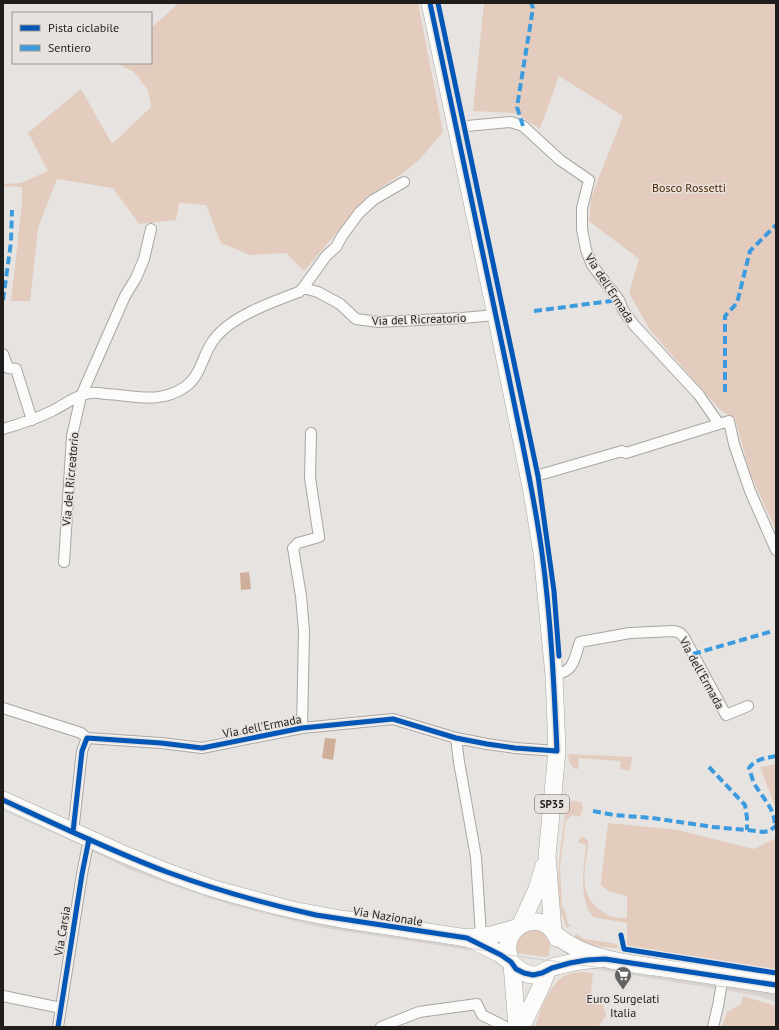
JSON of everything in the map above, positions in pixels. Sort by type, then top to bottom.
[{"type":"main road","name":"SP35","points":[[430,3],[496,315],[529,478],[542,553],[554,675],[557,751],[547,856],[555,933]]},
{"type":"main road","name":"Via Nazionale","points":[[3,800],[167,872],[214,889],[316,915],[474,937],[492,935],[531,922],[539,922],[547,925],[565,943],[605,959],[776,985]]},
{"type":"main road","name":"SP35","points":[[518,927],[536,888],[547,856]]},
{"type":"main road","points":[[517,1027],[516,1003],[511,963],[508,955],[508,940],[518,927]]},
{"type":"main road","points":[[522,1027],[549,969],[559,956],[560,950],[555,933]]},
{"type":"main road","name":"Via Nazionale","points":[[474,937],[498,953],[516,969],[533,975],[542,973],[549,969],[587,960],[605,959]]},
{"type":"street","name":"Via dell'Ermada","points":[[456,127],[511,122],[523,126],[560,160],[589,180],[582,208],[582,229],[586,250],[592,265],[619,300],[623,310],[634,324],[699,395],[719,424],[728,421],[750,491],[776,550]]},
{"type":"street","points":[[3,429],[32,420],[81,396],[91,393],[160,398],[173,394],[185,387],[195,379],[213,341],[227,325],[254,311],[299,292],[326,256],[336,247],[359,213],[373,200],[404,182]]},
{"type":"street","name":"Via del Ricreatorio","points":[[64,562],[72,436],[81,396],[125,296],[136,278],[149,242],[151,229]]},
{"type":"street","name":"Via del Ricreatorio","points":[[303,288],[318,292],[340,304],[356,320],[378,322],[496,315]]},
{"type":"street","points":[[3,354],[8,368],[16,368],[32,420]]},
{"type":"street","points":[[529,478],[622,451],[626,454],[719,424]]},
{"type":"street","name":"Via dell'Ermada","points":[[302,728],[304,631],[301,596],[294,548],[298,544],[319,537],[310,478],[311,433]]},
{"type":"street","name":"Via dell'Ermada","points":[[554,675],[563,674],[569,670],[580,642],[630,633],[674,631],[680,633],[684,637],[726,715],[748,706]]},
{"type":"street","name":"Via dell'Ermada","points":[[3,708],[81,734],[87,738],[161,743],[202,748],[302,728],[393,719],[456,738],[515,748],[557,751]]},
{"type":"street","points":[[73,832],[82,751],[87,738]]},
{"type":"street","points":[[456,738],[476,857],[474,937]]},
{"type":"street","name":"Via Carsia","points":[[58,1027],[82,874],[89,839]]},
{"type":"street","points":[[712,1027],[718,1006],[723,977]]},
{"type":"street","points":[[3,996],[61,1008]]},
{"type":"street","points":[[381,1027],[420,1012],[477,1004],[482,1015],[506,1027]]},
{"type":"shaded area","points":[[249,572],[251,589],[241,590],[240,573]]},
{"type":"shaded area","points":[[325,738],[336,739],[333,760],[322,758]]},
{"type":"shaded area","points":[[93,845],[136,865],[457,941],[476,951],[323,928],[231,905],[131,870],[91,851]]},
{"type":"shaded area","points":[[587,964],[718,981],[717,989],[576,966]]},
{"type":"shaded area","points":[[726,983],[776,991],[776,1002],[758,996],[725,990]]},
{"type":"green space","points":[[179,3],[418,3],[443,132],[419,160],[399,176],[367,197],[304,271],[286,253],[250,255],[221,243],[206,205],[179,203],[176,220],[139,224],[113,188],[57,179],[38,228],[30,301],[11,301],[22,203],[22,187],[3,186],[3,184],[21,183],[48,171],[28,133],[81,89],[112,144],[151,107],[148,90],[134,72],[118,64],[152,64],[152,27]]},
{"type":"green space","name":"Bosco Rossetti","points":[[484,3],[776,3],[776,531],[750,473],[735,418],[721,411],[650,330],[629,293],[639,259],[589,221],[591,198],[623,116],[559,76],[540,129],[515,113],[473,111]]},
{"type":"green space","points":[[568,754],[632,757],[630,771],[620,769],[621,761],[579,758],[578,769],[570,764]]},
{"type":"green space","points":[[776,764],[776,809],[760,767]]},
{"type":"green space","points":[[572,801],[581,802],[583,808],[579,817],[573,815],[566,820],[560,866],[562,907],[565,911],[568,924],[571,925],[567,928],[559,900],[558,885],[560,854],[566,810],[568,803]]},
{"type":"green space","points":[[608,823],[678,830],[754,849],[776,838],[776,970],[627,946],[627,923],[593,917],[588,910],[585,901],[583,873],[586,845],[578,842],[580,838],[583,837],[588,840],[584,877],[587,894],[592,902],[606,914],[614,917],[627,918],[627,896],[608,891],[601,885]]},
{"type":"green space","points":[[534,929],[543,933],[548,940],[550,948],[548,957],[515,953],[516,943],[519,936]]},
{"type":"green space","points":[[576,934],[584,939],[617,944],[618,948],[589,945],[574,937]]},
{"type":"green space","points":[[578,972],[593,973],[590,1002],[603,1005],[606,1016],[598,1027],[535,1027],[546,998],[555,984],[566,975]]},
{"type":"green space","points":[[743,996],[776,1006],[776,1027],[722,1027],[727,1012],[740,1005]]},
{"type":"tram line","points":[[3,808],[117,861],[166,881],[192,891],[256,910],[341,929],[435,942],[508,955],[776,995]]},
{"type":"marked path","points":[[523,126],[517,107],[533,8],[531,3]]},
{"type":"marked path","points":[[3,300],[11,242],[12,210]]},
{"type":"marked path","points":[[725,392],[725,316],[737,303],[750,251],[776,225]]},
{"type":"marked path","points":[[534,311],[619,300]]},
{"type":"marked path","points":[[693,654],[773,631]]},
{"type":"marked path","points":[[776,756],[758,761],[749,768],[754,784],[772,811],[776,827]]},
{"type":"marked path","points":[[709,767],[745,805],[747,830]]},
{"type":"marked path","points":[[593,811],[614,815],[652,818],[713,827],[763,832],[769,831],[776,826]]},
{"type":"cycle path","points":[[73,832],[82,751],[87,738],[161,743],[202,748],[302,728],[393,719],[456,738],[515,748],[557,751],[548,602],[535,508],[489,280],[430,3]]},
{"type":"cycle path","points":[[438,3],[538,476],[554,591],[559,656]]},
{"type":"cycle path","points":[[3,800],[84,838],[167,872],[222,891],[316,915],[467,938],[501,955],[511,962],[516,969],[524,973],[533,975],[570,963],[605,959],[776,985]]},
{"type":"cycle path","points":[[58,1027],[82,874],[89,839]]},
{"type":"cycle path","points":[[621,935],[624,949],[776,973]]},
{"type":"place","name":"Euro Surgelati Italia","points":[[623,990]]}]
